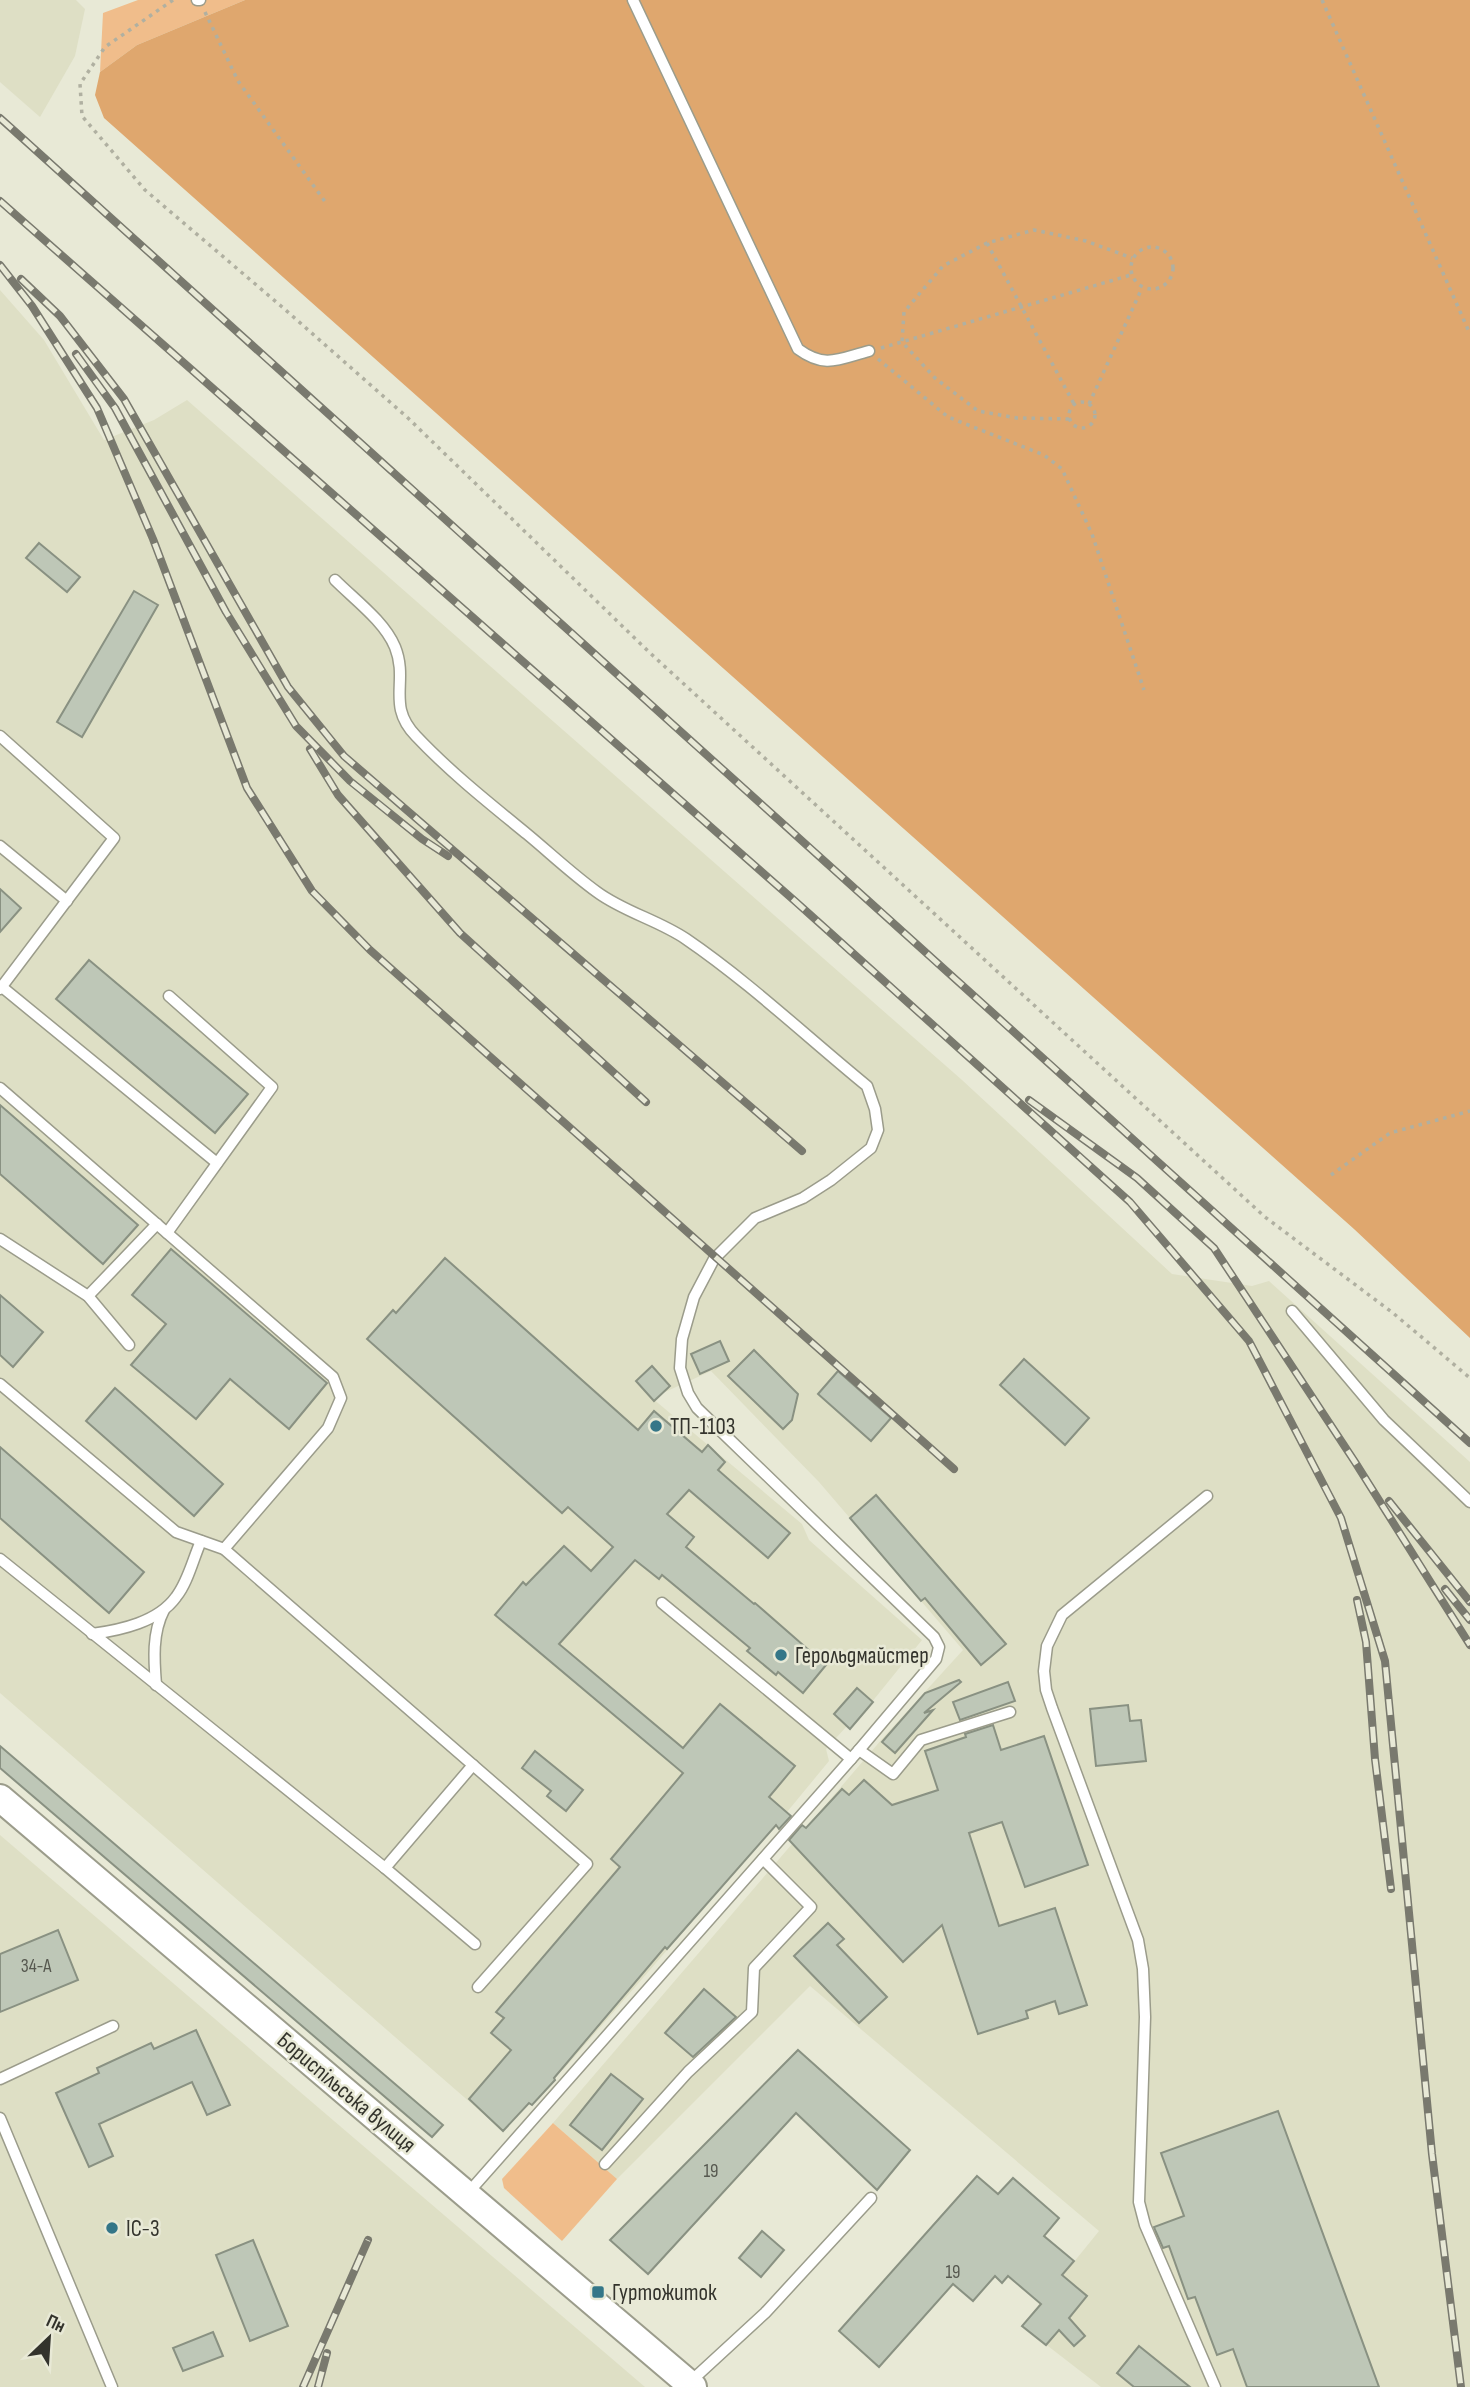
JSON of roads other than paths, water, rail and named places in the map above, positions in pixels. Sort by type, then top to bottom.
[{"type":"main road","name":"Бориспільська вулиця","points":[[0,1798],[691,2385]]},
{"type":"lane","points":[[634,0],[798,349],[811,359],[827,363],[869,351]]},
{"type":"lane","points":[[335,580],[386,631],[395,648],[401,674],[398,704],[404,722],[415,736],[476,792],[597,892],[691,942],[867,1086],[875,1109],[878,1130],[871,1148],[803,1198],[755,1218],[714,1259],[694,1297],[682,1339],[680,1368],[688,1393],[697,1408],[934,1637],[939,1647],[936,1659],[859,1750],[467,2193]]},
{"type":"lane","points":[[0,736],[114,838],[1,988],[217,1163]]},
{"type":"lane","points":[[0,846],[67,901]]},
{"type":"lane","points":[[167,1233],[271,1087],[169,996]]},
{"type":"lane","points":[[0,1088],[333,1377],[341,1398],[328,1428],[224,1549]]},
{"type":"lane","points":[[88,1296],[157,1224]]},
{"type":"lane","points":[[0,1239],[88,1296],[129,1345]]},
{"type":"lane","points":[[1292,1311],[1384,1420],[1470,1502]]},
{"type":"lane","points":[[0,1384],[176,1532],[224,1549],[587,1864],[478,1987]]},
{"type":"lane","points":[[1207,1496],[1062,1615],[1047,1646],[1044,1671],[1049,1699],[1138,1940],[1143,1969],[1145,2017],[1139,2202],[1145,2225],[1215,2387]]},
{"type":"lane","points":[[156,1685],[153,1654],[159,1620],[178,1595],[201,1541]]},
{"type":"lane","points":[[0,1559],[385,1868],[475,1944]]},
{"type":"lane","points":[[663,1603],[851,1759]]},
{"type":"lane","points":[[92,1634],[121,1630],[164,1610]]},
{"type":"lane","points":[[859,1750],[893,1774],[921,1740],[1010,1712]]},
{"type":"lane","points":[[385,1868],[473,1765]]},
{"type":"lane","points":[[605,2164],[688,2072],[752,2012],[754,1968],[811,1907],[763,1859]]},
{"type":"lane","points":[[0,2079],[113,2026]]},
{"type":"lane","points":[[0,2118],[112,2387]]},
{"type":"lane","points":[[691,2385],[765,2313],[871,2198]]},
{"type":"railway","points":[[0,118],[1470,1443]]},
{"type":"railway","points":[[0,201],[796,902],[1130,1202],[1249,1341],[1341,1518],[1385,1661],[1432,2154],[1461,2387]]},
{"type":"railway","points":[[0,265],[32,306],[97,408],[153,539],[247,788],[312,891],[370,950],[954,1469]]},
{"type":"railway","points":[[21,279],[60,316],[124,399],[288,687],[344,756],[802,1151]]},
{"type":"railway","points":[[76,354],[115,408],[226,612],[296,726],[350,781],[422,839],[448,856]]},
{"type":"railway","points":[[310,749],[338,795],[460,933],[646,1102]]},
{"type":"railway","points":[[1029,1100],[1137,1178],[1214,1248],[1355,1462],[1470,1645]]},
{"type":"railway","points":[[1389,1501],[1470,1602]]},
{"type":"railway","points":[[1445,1589],[1470,1620]]},
{"type":"railway","points":[[1357,1600],[1366,1642],[1375,1759],[1391,1889]]},
{"type":"railway","points":[[303,2387],[368,2240]]},
{"type":"railway","points":[[318,2387],[327,2353]]},
{"type":"place","name":"ТП-1103","points":[[656,1426]]},
{"type":"place","name":"Герольдмайстер","points":[[781,1655]]},
{"type":"place","name":"ІС-3","points":[[112,2228]]},
{"type":"place","name":"Гуртожиток","points":[[598,2292]]}]
